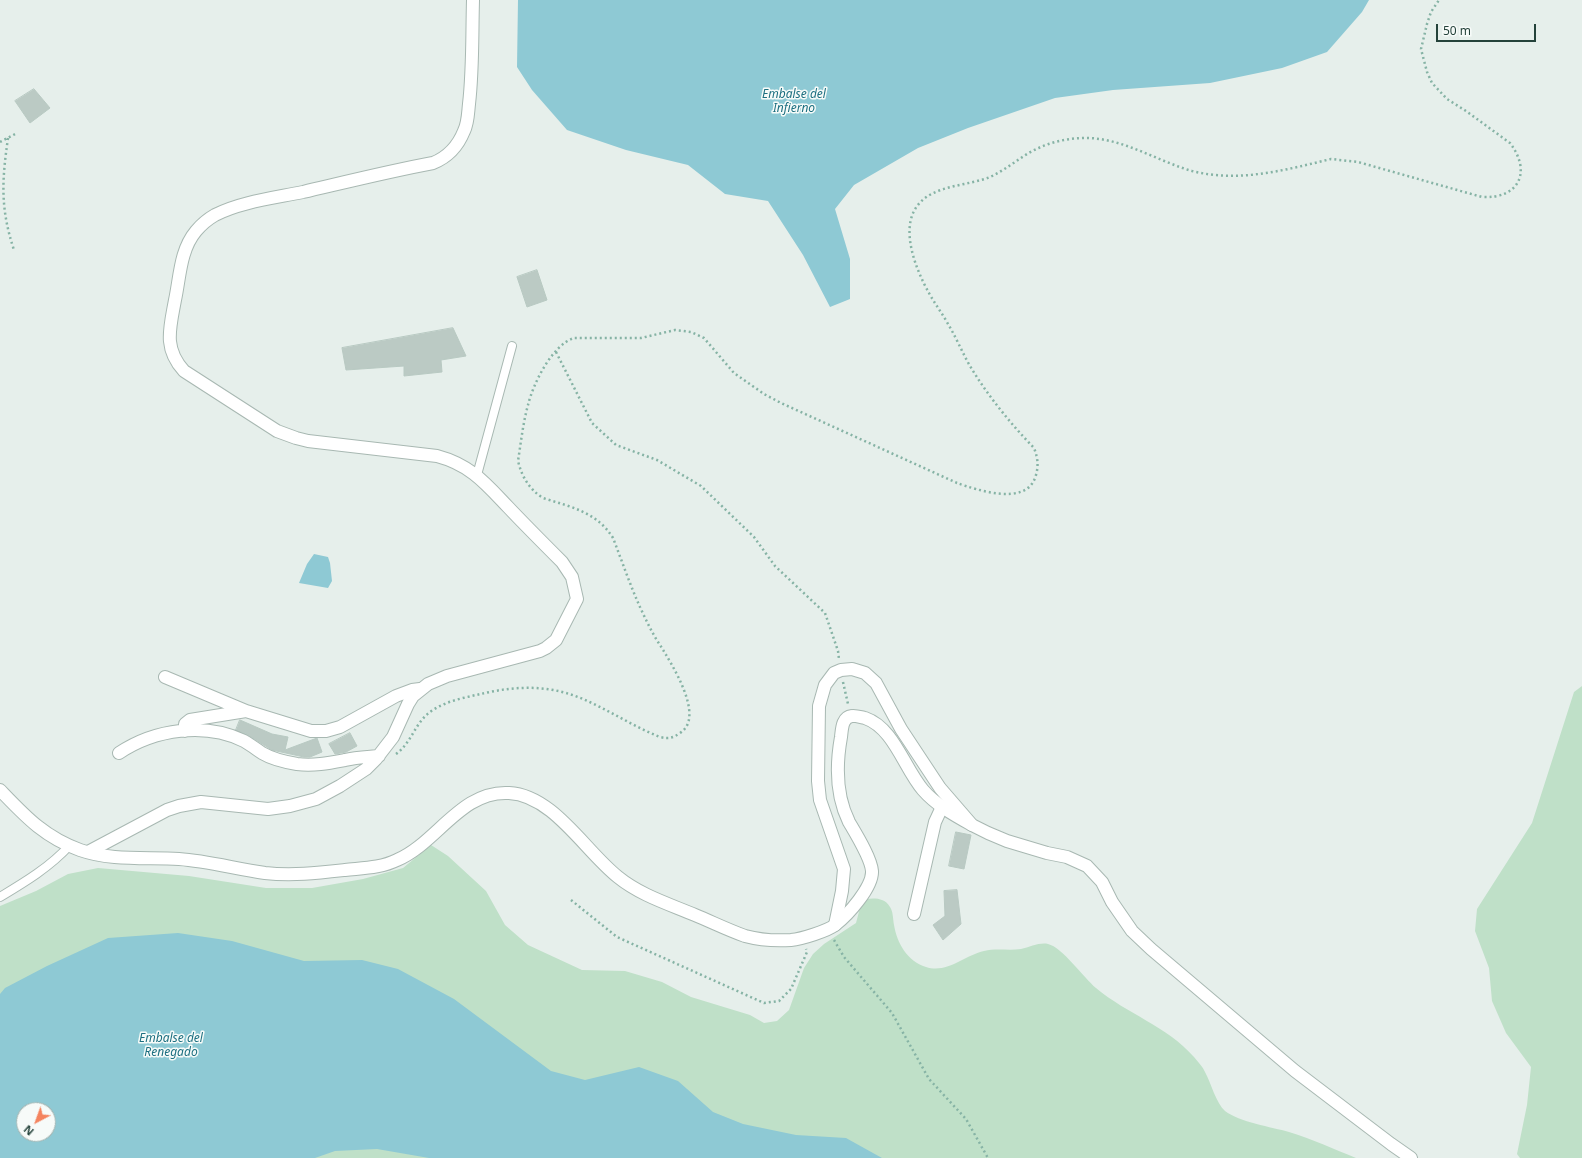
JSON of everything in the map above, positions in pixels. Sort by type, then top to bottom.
[{"type":"street","points":[[88,852],[168,810],[179,806],[206,803],[268,809],[290,806],[316,799],[340,786],[366,769],[393,737],[408,704],[420,689],[437,679],[546,648],[560,635],[576,599],[572,577],[562,562],[477,475],[458,463],[438,456],[308,441],[287,435],[184,371],[173,356],[170,349],[169,334],[185,251],[195,232],[215,215],[247,204],[433,163],[441,160],[452,151],[461,138],[467,125],[471,85],[473,0]]},
{"type":"street","points":[[835,925],[842,891],[844,869],[820,800],[818,780],[818,716],[821,695],[834,673],[841,670],[858,670],[865,673],[876,683],[901,729],[940,788],[972,824]]},
{"type":"street","points":[[165,677],[246,710],[304,730],[326,731],[340,727],[396,696],[412,690],[420,689]]},
{"type":"street","points":[[185,731],[185,724],[190,720],[246,710]]},
{"type":"street","points":[[0,790],[21,813],[42,830],[60,841],[88,852],[115,856],[218,863],[252,871],[306,875],[376,867],[396,861],[416,849],[457,813],[476,800],[496,793],[515,793],[533,799],[550,810],[616,876],[638,891],[745,936],[775,940],[801,939],[835,925],[862,897],[871,876],[872,869],[844,811],[839,793],[838,754],[843,725],[844,721],[854,715],[871,720],[884,730],[921,788],[942,807],[956,817],[1007,841],[1047,853],[1067,857],[1087,866],[1102,882],[1112,902],[1132,931],[1151,949],[1295,1071],[1411,1158]]},
{"type":"street","points":[[119,753],[147,738],[161,734],[185,731],[212,732],[233,737],[244,741],[269,756],[296,764],[321,765],[346,759],[377,757]]},
{"type":"street","points":[[914,914],[934,822],[942,807]]},
{"type":"lane","points":[[477,475],[512,346]]},
{"type":"lane","points":[[0,897],[20,885],[59,857],[70,845]]},
{"type":"path","points":[[377,757],[389,757],[399,752],[420,721],[439,706],[474,695],[522,687],[546,689],[579,697],[660,737],[674,737],[684,731],[689,724],[689,711],[683,687],[671,662],[660,645],[640,607],[613,538],[608,530],[593,517],[538,495],[528,484],[520,469],[518,461],[528,405],[538,379],[564,342],[574,338],[641,338],[675,330],[692,332],[704,338],[734,373],[764,394],[781,403],[957,483],[986,491],[1018,494],[1030,488],[1034,481],[1038,466],[1034,448],[1007,419],[984,388],[922,280],[914,260],[909,232],[910,219],[917,206],[930,194],[980,181],[996,174],[1025,155],[1052,143],[1077,138],[1089,138],[1113,142],[1192,171],[1210,174],[1234,176],[1257,175],[1272,173],[1331,159],[1339,159],[1358,162],[1482,197],[1490,198],[1505,194],[1516,187],[1519,179],[1520,164],[1515,149],[1510,143],[1447,99],[1432,83],[1425,66],[1421,49],[1431,12],[1439,0]]},
{"type":"path","points":[[0,142],[17,133]]},
{"type":"path","points":[[8,138],[3,169],[3,204],[5,220],[14,250]]},
{"type":"path","points":[[556,352],[592,423],[616,445],[657,460],[701,486],[754,537],[775,566],[825,613],[838,651],[851,716]]},
{"type":"path","points":[[572,900],[617,937],[764,1003],[779,1001],[791,989],[807,952],[801,939]]},
{"type":"path","points":[[835,925],[834,940],[844,958],[892,1013],[929,1079],[966,1119],[988,1158]]},
{"type":"green space","points":[[1582,686],[1582,1158],[1520,1158],[1517,1154],[1527,1105],[1531,1067],[1506,1033],[1492,1001],[1489,968],[1475,931],[1477,909],[1532,823],[1574,692]]},
{"type":"green space","points":[[431,845],[448,856],[486,891],[505,925],[528,945],[582,970],[625,971],[662,982],[691,997],[750,1015],[764,1023],[777,1021],[789,1010],[804,968],[813,954],[824,944],[856,923],[861,904],[866,899],[880,899],[888,904],[892,911],[895,932],[900,945],[908,956],[926,967],[941,968],[949,966],[977,953],[989,950],[1016,950],[1038,944],[1048,944],[1054,946],[1060,951],[1096,988],[1159,1028],[1183,1046],[1203,1068],[1216,1098],[1225,1111],[1231,1115],[1256,1124],[1298,1135],[1356,1158],[0,1158],[0,906],[36,891],[68,874],[98,868],[189,876],[266,888],[312,888],[363,879],[403,868]]},
{"type":"water","name":"Embalse del Infierno","points":[[518,0],[1369,0],[1362,12],[1327,52],[1282,68],[1210,83],[1113,90],[1055,98],[968,128],[918,148],[854,185],[835,209],[850,259],[850,299],[830,307],[803,255],[768,201],[725,194],[688,165],[626,150],[567,130],[532,90],[517,67]]},
{"type":"water","points":[[314,554],[328,557],[332,581],[328,588],[299,583],[307,564]]},
{"type":"water","name":"Embalse del Renegado","points":[[178,933],[232,941],[304,961],[362,960],[398,969],[454,999],[551,1071],[585,1080],[639,1067],[678,1081],[713,1112],[743,1124],[796,1135],[846,1138],[882,1158],[429,1158],[377,1149],[335,1151],[315,1158],[0,1158],[0,994],[5,988],[47,966],[108,938]]},
{"type":"building","points":[[34,89],[50,108],[30,123],[15,101]]},
{"type":"building","points":[[537,270],[547,300],[527,307],[517,277]]},
{"type":"building","points":[[453,328],[466,356],[441,360],[442,372],[404,376],[404,366],[346,370],[342,348]]},
{"type":"building","points":[[240,720],[272,734],[288,737],[285,750],[317,738],[322,752],[310,757],[304,757],[272,750],[248,735],[236,730]]},
{"type":"building","points":[[350,733],[357,746],[346,752],[335,754],[329,744]]},
{"type":"building","points":[[956,832],[971,835],[964,869],[949,866]]},
{"type":"building","points":[[957,890],[961,924],[943,940],[933,925],[945,916],[944,891]]}]
